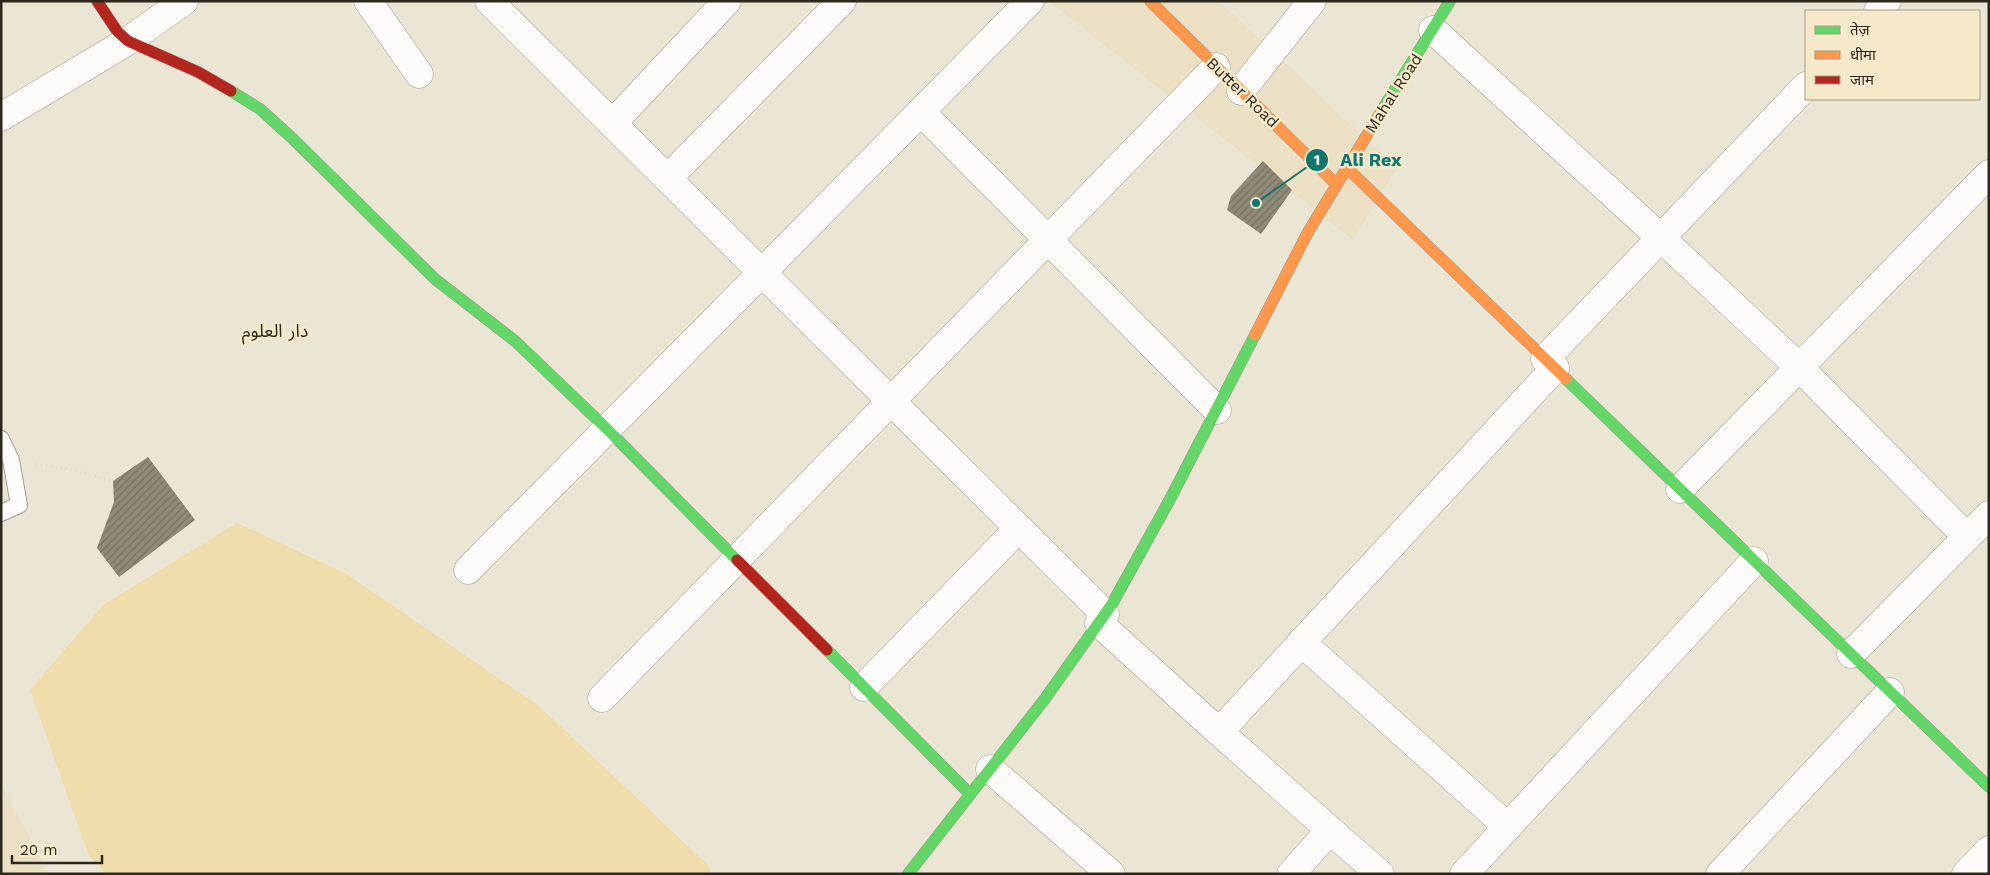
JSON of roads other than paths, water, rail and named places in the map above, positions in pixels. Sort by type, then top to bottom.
[{"type":"street","points":[[98,1],[117,31],[128,41],[198,72],[260,109],[292,138],[434,279],[515,341],[607,429],[970,794]]},
{"type":"street","points":[[1,117],[128,41],[184,1]]},
{"type":"street","points":[[368,1],[419,74]]},
{"type":"street","points":[[489,1],[1018,529],[1102,619],[1219,732],[1380,874]]},
{"type":"street","points":[[612,124],[727,1]]},
{"type":"street","points":[[668,178],[842,1]]},
{"type":"street","points":[[468,570],[1030,1]]},
{"type":"street","name":"Butter Road","points":[[1150,1],[1336,184]]},
{"type":"street","points":[[1241,91],[1312,1]]},
{"type":"street","name":"Mahal Road","points":[[908,874],[1044,700],[1102,619],[1170,501],[1308,232],[1346,167],[1450,1]]},
{"type":"street","points":[[1879,10],[1888,1]]},
{"type":"street","points":[[1433,30],[1799,367],[1967,537]]},
{"type":"street","points":[[602,698],[1216,67]]},
{"type":"street","points":[[1219,732],[1661,238],[1805,87]]},
{"type":"street","points":[[921,112],[1217,410]]},
{"type":"street","points":[[1346,167],[1989,787]]},
{"type":"street","points":[[1680,489],[1988,176]]},
{"type":"street","points":[[1850,654],[1989,515]]},
{"type":"street","points":[[864,687],[1018,529]]},
{"type":"street","points":[[1464,874],[1754,561]]},
{"type":"street","points":[[1301,642],[1508,827]]},
{"type":"street","points":[[1720,874],[1890,692]]},
{"type":"street","points":[[990,769],[1110,874]]},
{"type":"street","points":[[1291,874],[1330,830]]},
{"type":"street","points":[[1966,874],[1989,850]]},
{"type":"lane","points":[[1,439],[11,460],[19,505],[1,513]]},
{"type":"place","name":"Ali Rex","points":[[1256,203]]},
{"type":"district","name":"دار العلوم","points":[[275,331]]}]
